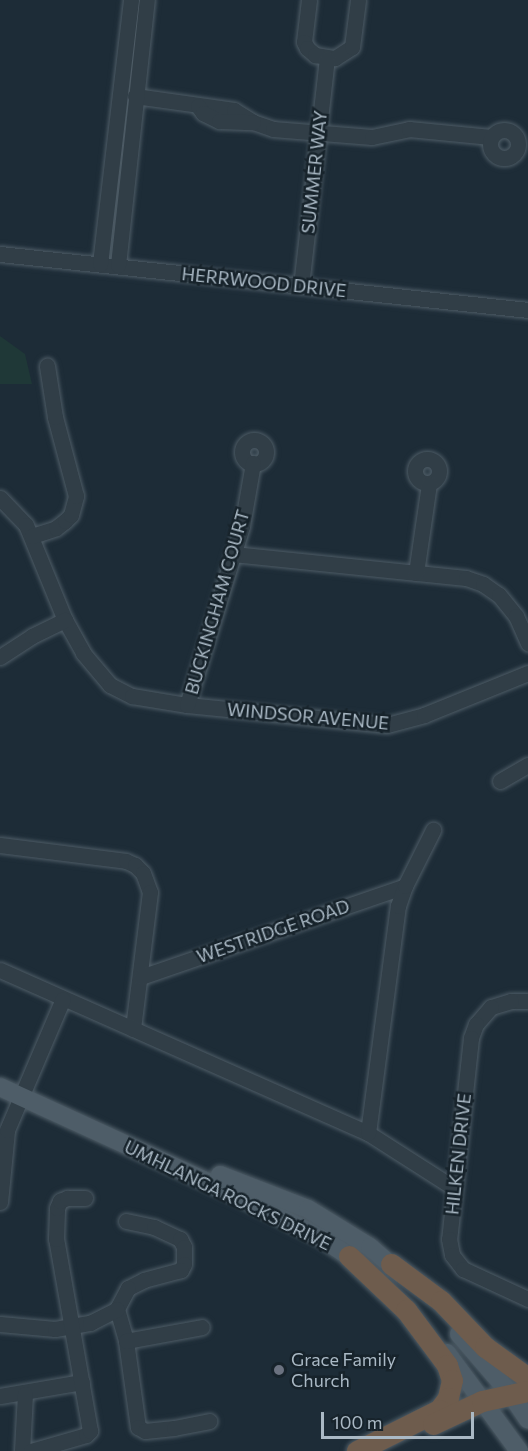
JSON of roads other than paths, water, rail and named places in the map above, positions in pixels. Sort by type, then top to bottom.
[{"type":"highway","points":[[349,1256],[406,1310],[447,1365],[452,1380],[448,1398],[439,1410],[357,1451]]},
{"type":"highway","points":[[391,1264],[441,1300],[485,1347],[528,1378]]},
{"type":"highway","points":[[375,1451],[482,1401],[519,1392]]},
{"type":"main road","name":"UMHLANGA ROCKS DRIVE","points":[[0,1076],[23,1094],[320,1237],[376,1275],[415,1312],[515,1445]]},
{"type":"main road","name":"UMHLANGA ROCKS DRIVE","points":[[0,1087],[23,1094],[206,1170],[308,1209],[348,1232],[391,1264],[519,1392],[528,1420]]},
{"type":"street","points":[[100,264],[131,0]]},
{"type":"street","points":[[118,265],[147,0]]},
{"type":"street","points":[[309,0],[304,42],[310,52],[327,58],[340,57],[352,47],[358,0]]},
{"type":"street","name":"SUMMER WAY","points":[[301,286],[327,58]]},
{"type":"street","points":[[135,96],[182,101],[198,106],[241,112],[254,122],[273,129],[372,137],[392,135],[409,129],[491,143]]},
{"type":"street","name":"HERRWOOD DRIVE","points":[[0,254],[528,310]]},
{"type":"street","points":[[32,536],[56,528],[65,521],[71,515],[76,496],[46,366]]},
{"type":"street","name":"BUCKINGHAM COURT","points":[[188,705],[243,526],[253,463]]},
{"type":"street","points":[[416,573],[429,483]]},
{"type":"street","name":"WINDSOR AVENUE","points":[[0,498],[21,517],[32,536],[65,620],[83,653],[110,685],[132,696],[188,705],[387,725],[424,716],[528,673]]},
{"type":"street","points":[[233,554],[466,578],[483,584],[499,595],[516,616],[528,643]]},
{"type":"street","points":[[0,657],[32,636],[65,620]]},
{"type":"street","points":[[500,781],[528,765]]},
{"type":"street","points":[[368,1133],[398,906],[405,886],[433,830]]},
{"type":"street","points":[[0,845],[126,861],[138,868],[150,892],[133,1029]]},
{"type":"street","name":"WESTRIDGE ROAD","points":[[141,977],[405,886]]},
{"type":"street","points":[[0,970],[368,1133],[454,1188]]},
{"type":"street","points":[[0,1202],[2,1148],[7,1130],[63,999]]},
{"type":"street","name":"HILKEN DRIVE","points":[[528,1001],[501,1003],[491,1007],[476,1024],[471,1038],[449,1239],[456,1262],[473,1274],[528,1299]]},
{"type":"street","points":[[31,1451],[89,1433],[56,1239],[57,1208],[63,1199],[85,1198]]},
{"type":"street","points":[[0,1324],[46,1330],[100,1319],[117,1309],[128,1288],[144,1280],[176,1273],[184,1264],[183,1243],[180,1239],[154,1227],[126,1221]]},
{"type":"street","points":[[117,1309],[126,1341],[140,1429],[174,1428],[209,1421]]},
{"type":"street","points":[[126,1341],[202,1327]]},
{"type":"street","points":[[0,1396],[25,1394],[82,1382]]},
{"type":"street","points":[[22,1451],[25,1394]]},
{"type":"place","name":"Grace Family Church","points":[[279,1370]]}]
